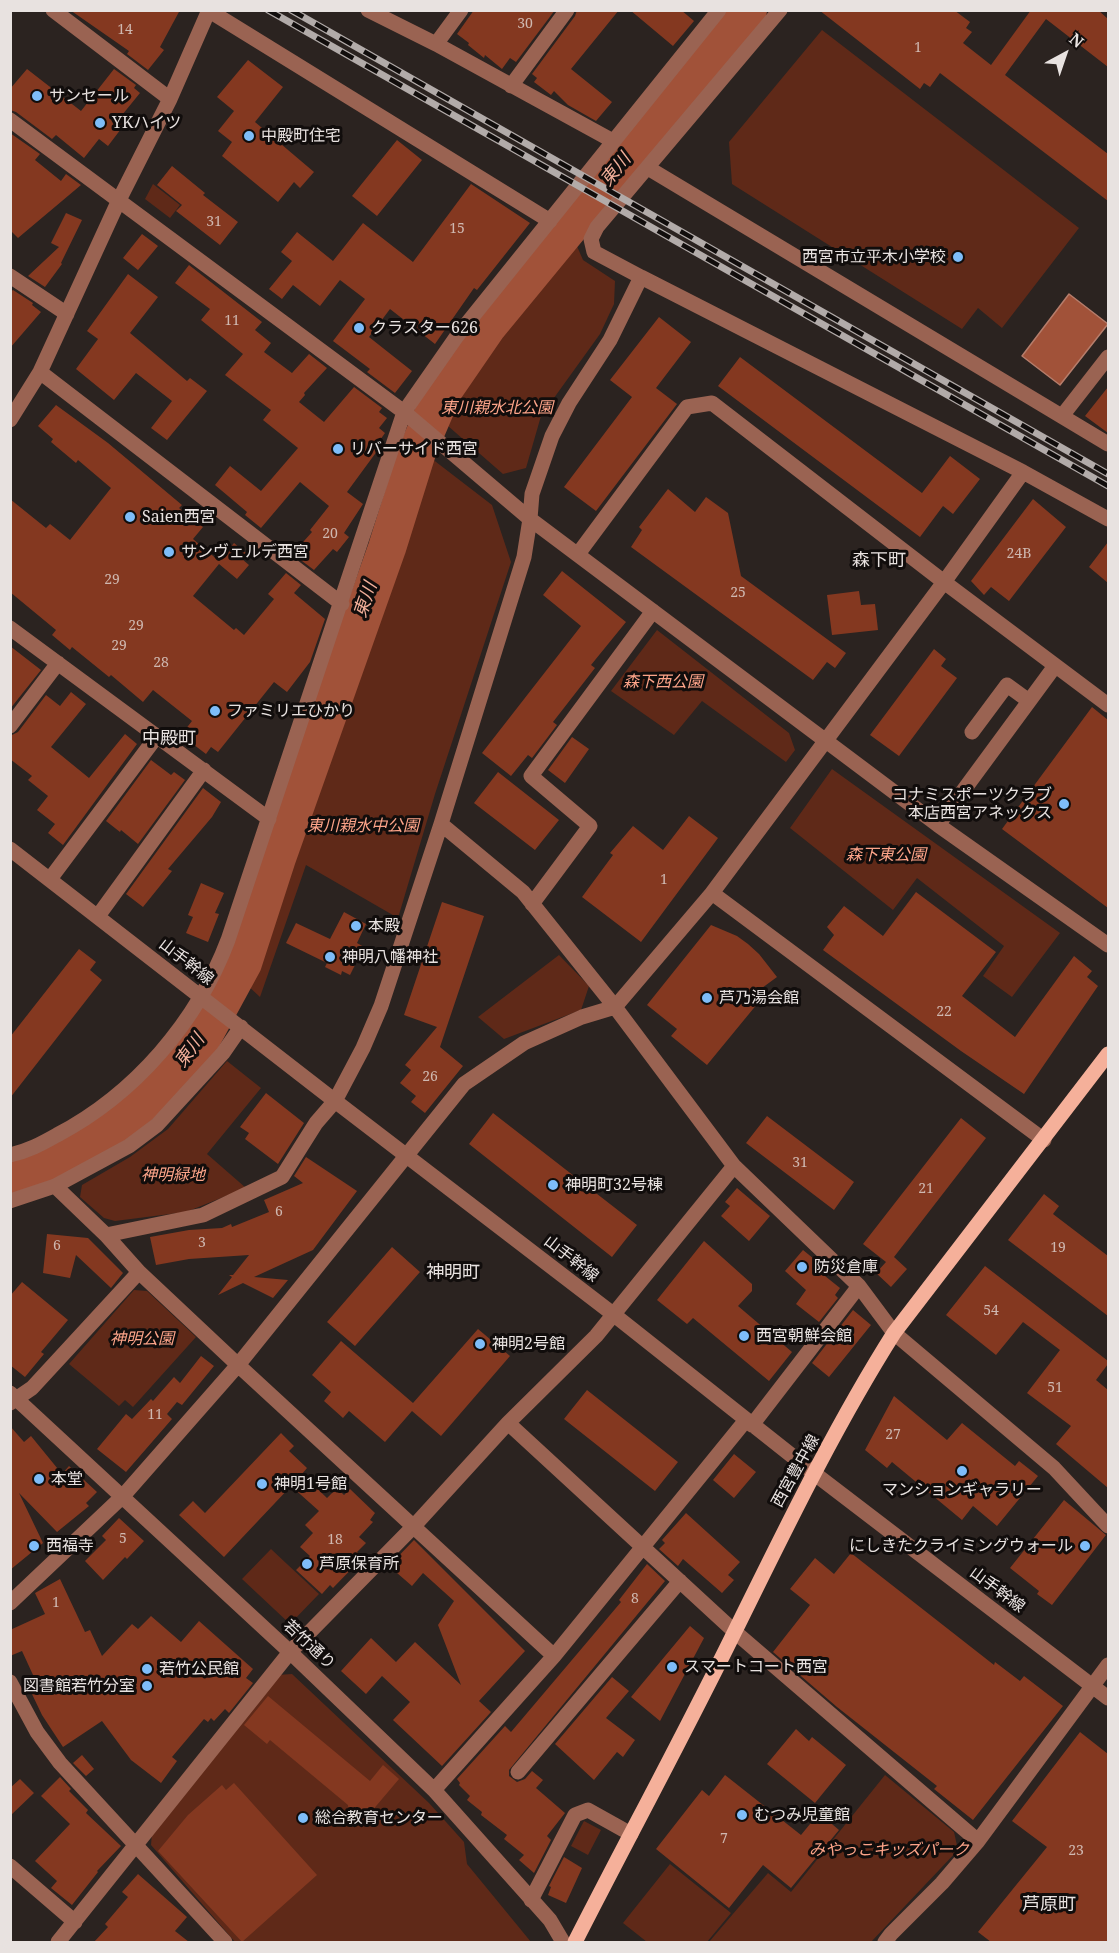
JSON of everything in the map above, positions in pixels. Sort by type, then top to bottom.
[{"type":"main road","name":"西宮豊中線","points":[[575,1942],[735,1632],[790,1517],[873,1365],[894,1333],[1108,1054]]},
{"type":"street","points":[[53,10],[170,99]]},
{"type":"street","points":[[368,10],[436,44],[613,141]]},
{"type":"street","points":[[436,44],[461,10]]},
{"type":"street","points":[[511,86],[567,10]]},
{"type":"street","points":[[10,1155],[27,1151],[87,1119],[152,1064],[204,998],[216,971],[342,604],[410,416],[457,336],[719,10]]},
{"type":"street","points":[[780,10],[597,227],[591,239],[594,252],[1023,472],[1108,519]]},
{"type":"street","points":[[10,420],[40,372],[119,200],[170,99],[208,11],[550,221]]},
{"type":"street","points":[[10,120],[410,416],[530,519],[938,825],[1108,945]]},
{"type":"street","points":[[648,168],[1108,444]]},
{"type":"street","points":[[10,276],[67,314]]},
{"type":"street","points":[[106,1235],[202,1215],[282,1177],[316,1123],[335,1101],[363,1048],[381,1006],[441,824],[524,557],[532,494],[552,436],[568,403],[610,340],[641,277]]},
{"type":"street","points":[[1062,417],[1108,357]]},
{"type":"street","points":[[40,372],[342,604]]},
{"type":"street","points":[[578,554],[687,407],[712,403],[1108,705]]},
{"type":"street","points":[[10,1603],[123,1497],[238,1365],[464,1084],[524,1043],[582,1017],[615,1007],[712,892],[944,582],[1023,472]]},
{"type":"street","points":[[532,904],[590,826],[531,776],[653,611]]},
{"type":"street","points":[[10,628],[269,819]]},
{"type":"street","points":[[10,726],[58,663]]},
{"type":"street","points":[[938,825],[1055,666]]},
{"type":"street","points":[[972,732],[1007,685],[1029,701]]},
{"type":"street","points":[[50,879],[157,736]]},
{"type":"street","points":[[98,916],[204,770]]},
{"type":"street","points":[[441,824],[523,892],[615,1007],[734,1166],[859,1286],[894,1333],[1054,1468],[1108,1526]]},
{"type":"street","name":"山手幹線","points":[[10,849],[613,1314],[749,1423],[1108,1698]]},
{"type":"street","points":[[712,892],[1044,1140]]},
{"type":"street","points":[[10,1202],[55,1186],[129,1146],[157,1125],[223,1053],[237,1024]]},
{"type":"street","points":[[58,1942],[290,1652],[414,1526],[508,1423],[596,1336],[734,1166]]},
{"type":"street","points":[[55,1186],[106,1235],[139,1272],[554,1656]]},
{"type":"street","points":[[12,1398],[32,1388],[139,1272]]},
{"type":"street","points":[[434,1790],[554,1656],[643,1546],[749,1423],[859,1286]]},
{"type":"street","name":"若竹通り","points":[[12,1398],[290,1652],[434,1790],[554,1925],[563,1942]]},
{"type":"street","points":[[508,1423],[735,1632],[978,1841]]},
{"type":"street","points":[[518,1772],[680,1581]]},
{"type":"street","points":[[885,1942],[942,1883],[978,1841],[1094,1687],[1108,1665]]},
{"type":"street","points":[[10,1682],[37,1732],[60,1763],[225,1942]]},
{"type":"street","points":[[531,1900],[575,1815],[588,1810],[631,1834]]},
{"type":"street","points":[[10,1866],[75,1922]]},
{"type":"green space","points":[[822,30],[1079,228],[1002,328],[978,308],[962,329],[732,184],[729,142]]},
{"type":"green space","points":[[153,184],[180,205],[170,218],[145,199]]},
{"type":"green space","name":"東川親水北公園","points":[[573,237],[583,260],[615,281],[614,304],[600,334],[541,416],[526,468],[503,474],[440,419],[453,394],[484,347]]},
{"type":"green space","name":"東川親水中公園","points":[[427,455],[492,505],[511,562],[435,794],[398,918],[306,865],[260,997],[246,984]]},
{"type":"green space","name":"森下西公園","points":[[657,630],[789,733],[795,750],[786,762],[702,701],[674,735],[611,691]]},
{"type":"green space","name":"森下東公園","points":[[832,769],[1060,933],[1012,997],[983,976],[1004,946],[917,878],[893,910],[790,828]]},
{"type":"green space","points":[[559,955],[589,986],[581,1010],[504,1039],[478,1017]]},
{"type":"green space","name":"神明緑地","points":[[227,1061],[261,1088],[207,1154],[246,1188],[186,1212],[115,1221],[104,1218],[80,1197],[82,1185],[130,1157],[168,1129]]},
{"type":"green space","name":"神明公園","points":[[134,1290],[147,1291],[196,1337],[133,1407],[125,1400],[119,1406],[69,1364]]},
{"type":"green space","points":[[271,1549],[319,1594],[290,1624],[242,1579]]},
{"type":"green space","name":"総合教育センター","points":[[292,1674],[429,1803],[464,1842],[467,1864],[531,1942],[235,1942],[151,1845],[152,1833],[277,1675]]},
{"type":"green space","name":"みやっこキッズパーク","points":[[885,1775],[954,1832],[958,1850],[871,1942],[709,1942],[768,1873],[791,1892]]},
{"type":"green space","points":[[584,1821],[601,1830],[588,1855],[571,1846]]},
{"type":"green space","points":[[670,1864],[731,1913],[707,1942],[647,1942],[623,1923]]},
{"type":"shaded area","points":[[1069,294],[1108,324],[1060,385],[1022,356]]},
{"type":"building","points":[[70,10],[180,10],[160,47],[164,50],[148,70],[127,54],[129,51]]},
{"type":"building","points":[[474,10],[555,10],[516,62],[510,58],[502,69],[485,55],[484,58],[457,34]]},
{"type":"building","points":[[577,10],[619,10],[571,69],[612,102],[596,121],[568,105],[554,91],[551,95],[534,82],[537,78],[532,74],[575,16]]},
{"type":"building","points":[[630,10],[681,10],[694,21],[673,46]]},
{"type":"building","points":[[819,10],[954,10],[970,22],[966,28],[972,32],[963,43],[991,65],[1031,10],[1098,10],[1108,19],[1108,67],[1046,19],[1005,75],[1108,154],[1108,201],[940,73],[930,87],[924,83],[920,89]]},
{"type":"building","name":"中殿町住宅","points":[[248,60],[283,87],[255,122],[314,172],[300,188],[294,182],[278,202],[222,156],[232,142],[218,131],[234,111],[217,97]]},
{"type":"building","points":[[27,69],[81,111],[114,69],[136,85],[134,88],[140,93],[118,120],[124,125],[108,146],[99,139],[84,158],[56,135],[52,139],[10,110],[10,89]]},
{"type":"building","points":[[10,133],[40,154],[35,160],[61,181],[66,174],[81,185],[18,238],[10,230]]},
{"type":"building","points":[[397,140],[422,160],[377,216],[352,196]]},
{"type":"building","points":[[172,166],[205,193],[203,195],[238,222],[220,245],[176,211],[182,205],[157,185]]},
{"type":"building","points":[[471,184],[530,223],[477,290],[474,288],[435,344],[390,309],[369,337],[412,371],[395,393],[367,372],[370,369],[333,341],[365,299],[340,280],[320,306],[293,285],[282,299],[269,289],[292,261],[281,252],[297,232],[333,261],[363,223],[413,262]]},
{"type":"building","points":[[66,213],[82,220],[62,264],[45,287],[28,276],[59,247],[51,243]]},
{"type":"building","points":[[142,234],[158,246],[138,270],[123,258]]},
{"type":"building","points":[[189,265],[262,322],[255,330],[271,343],[264,352],[292,373],[309,354],[327,368],[304,393],[305,395],[299,402],[324,422],[354,387],[382,408],[379,412],[387,418],[379,428],[385,433],[380,440],[383,443],[347,492],[363,504],[344,533],[349,537],[337,552],[333,549],[314,570],[298,558],[301,555],[296,550],[312,532],[310,530],[329,506],[300,482],[261,528],[245,515],[247,512],[215,485],[230,466],[261,491],[298,448],[263,420],[271,410],[225,375],[243,354],[201,320],[210,309],[175,283]]},
{"type":"building","points":[[128,274],[158,297],[130,333],[187,381],[190,378],[207,391],[167,440],[151,428],[172,401],[136,373],[114,400],[76,369],[98,339],[87,331]]},
{"type":"building","points":[[13,290],[33,303],[32,305],[41,312],[10,348],[10,292]]},
{"type":"building","points":[[659,317],[691,342],[656,388],[677,404],[596,511],[564,487],[632,397],[610,380]]},
{"type":"building","points":[[740,357],[922,493],[950,456],[980,479],[953,514],[943,506],[920,537],[718,386]]},
{"type":"building","points":[[1108,387],[1108,433],[1085,416]]},
{"type":"building","points":[[56,405],[108,443],[182,505],[179,508],[203,527],[193,539],[219,561],[234,543],[246,553],[242,559],[249,565],[237,579],[219,564],[193,596],[234,630],[236,628],[244,635],[274,599],[268,594],[286,573],[301,585],[294,593],[325,619],[310,662],[287,692],[274,682],[218,752],[211,747],[206,754],[181,735],[192,721],[153,690],[143,702],[72,647],[70,650],[52,635],[56,630],[10,592],[10,499],[46,528],[50,524],[70,540],[111,488],[78,460],[76,463],[51,442],[53,439],[38,426]]},
{"type":"building","points":[[668,489],[695,512],[706,497],[728,513],[741,576],[846,653],[835,668],[827,662],[813,680],[631,547],[642,530],[639,527]]},
{"type":"building","points":[[1033,499],[1066,527],[1009,601],[991,587],[984,595],[971,581]]},
{"type":"building","points":[[1108,542],[1108,583],[1089,567]]},
{"type":"building","points":[[562,571],[626,622],[591,665],[595,668],[553,722],[557,725],[532,758],[528,755],[511,776],[482,753],[581,626],[543,595]]},
{"type":"building","points":[[859,591],[861,605],[875,604],[878,630],[832,635],[827,595]]},
{"type":"building","points":[[10,646],[41,670],[10,709]]},
{"type":"building","points":[[934,649],[946,659],[941,666],[957,678],[899,756],[870,735]]},
{"type":"building","points":[[71,692],[86,704],[51,747],[89,778],[125,734],[137,744],[63,845],[48,833],[55,824],[37,810],[48,796],[28,780],[32,776],[10,759],[10,736],[18,732],[46,695],[60,706]]},
{"type":"building","name":"コナミスポーツクラブ 本店西宮アネックス","points":[[1092,707],[1108,720],[1108,908],[1002,829]]},
{"type":"building","points":[[572,737],[589,749],[565,783],[548,770]]},
{"type":"building","points":[[151,760],[171,775],[174,772],[185,780],[138,844],[106,821]]},
{"type":"building","points":[[498,772],[559,820],[535,850],[474,803]]},
{"type":"building","points":[[203,788],[221,802],[212,817],[168,869],[172,871],[143,907],[126,894]]},
{"type":"building","points":[[689,816],[718,838],[641,942],[582,897],[613,855],[610,853],[633,826],[663,850]]},
{"type":"building","points":[[201,883],[224,893],[215,913],[219,914],[208,942],[186,933],[193,917],[188,915]]},
{"type":"building","points":[[916,892],[996,952],[962,996],[1015,1037],[1074,956],[1092,971],[1087,977],[1098,986],[1024,1094],[823,950],[834,935],[827,927],[844,906],[883,936]]},
{"type":"building","points":[[442,902],[484,916],[440,1047],[463,1066],[425,1113],[411,1102],[416,1096],[400,1083],[411,1070],[405,1065],[437,1027],[404,1015]]},
{"type":"building","points":[[344,912],[366,924],[357,943],[364,947],[350,975],[342,971],[341,975],[325,967],[327,963],[286,943],[296,923],[330,939]]},
{"type":"building","name":"芦乃湯会館","points":[[711,925],[737,936],[748,944],[777,977],[762,988],[767,992],[707,1065],[671,1036],[677,1029],[647,1005]]},
{"type":"building","points":[[79,949],[96,962],[90,970],[102,980],[10,1098],[10,1037]]},
{"type":"building","points":[[266,1093],[304,1123],[278,1164],[245,1139],[249,1133],[240,1127]]},
{"type":"building","name":"神明町32号棟","points":[[493,1113],[637,1225],[612,1257],[469,1144]]},
{"type":"building","points":[[767,1116],[854,1182],[834,1210],[746,1143]]},
{"type":"building","points":[[961,1118],[986,1138],[894,1257],[907,1269],[891,1287],[876,1273],[886,1262],[863,1244]]},
{"type":"building","points":[[306,1157],[357,1191],[313,1250],[254,1277],[288,1280],[273,1298],[243,1283],[218,1295],[232,1277],[229,1275],[233,1275],[249,1255],[189,1259],[156,1265],[150,1237],[189,1230],[222,1228],[231,1224],[232,1227],[269,1212],[264,1200],[303,1183],[294,1176]]},
{"type":"building","points":[[737,1188],[770,1216],[749,1241],[721,1216],[730,1206],[725,1202]]},
{"type":"building","points":[[1044,1194],[1059,1206],[1053,1214],[1108,1256],[1108,1316],[1008,1240]]},
{"type":"building","points":[[47,1234],[88,1238],[123,1273],[111,1288],[76,1255],[70,1278],[43,1273]]},
{"type":"building","points":[[704,1241],[752,1284],[752,1291],[738,1306],[792,1352],[769,1381],[693,1318],[687,1324],[657,1300]]},
{"type":"building","points":[[392,1247],[420,1272],[355,1346],[327,1322]]},
{"type":"building","points":[[803,1250],[819,1263],[815,1268],[840,1288],[835,1295],[838,1298],[819,1322],[796,1304],[806,1290],[785,1271]]},
{"type":"building","points":[[985,1266],[1108,1361],[1096,1380],[1108,1390],[1108,1488],[1056,1444],[1071,1426],[1027,1393],[1060,1350],[1023,1322],[996,1355],[946,1315]]},
{"type":"building","points":[[22,1282],[68,1320],[41,1352],[44,1354],[25,1377],[10,1365],[10,1296]]},
{"type":"building","points":[[853,1310],[871,1325],[829,1377],[812,1363]]},
{"type":"building","name":"神明2号館","points":[[478,1329],[510,1356],[441,1436],[412,1411],[385,1442],[349,1411],[343,1418],[324,1401],[331,1392],[312,1375],[341,1341],[413,1403]]},
{"type":"building","points":[[201,1356],[214,1366],[182,1405],[177,1402],[167,1414],[172,1419],[126,1472],[97,1449],[126,1414],[132,1419],[151,1399],[153,1401],[174,1377],[180,1383]]},
{"type":"building","points":[[587,1390],[678,1462],[655,1491],[564,1419]]},
{"type":"building","points":[[894,1396],[947,1440],[962,1423],[1015,1466],[1019,1461],[1038,1476],[997,1526],[973,1506],[962,1520],[892,1462],[887,1468],[865,1450]]},
{"type":"building","name":"西福寺","points":[[10,1426],[24,1442],[31,1436],[62,1474],[69,1466],[97,1492],[86,1503],[89,1506],[57,1532],[19,1493],[43,1543],[10,1570]]},
{"type":"building","points":[[281,1433],[294,1446],[289,1451],[307,1468],[302,1474],[327,1498],[337,1488],[344,1495],[350,1489],[375,1513],[370,1520],[373,1522],[359,1537],[366,1543],[357,1552],[363,1557],[333,1588],[330,1585],[322,1594],[296,1570],[310,1556],[300,1547],[313,1533],[305,1525],[319,1511],[291,1486],[224,1557],[179,1515],[193,1501],[205,1513]]},
{"type":"building","points":[[734,1454],[756,1472],[734,1498],[713,1480]]},
{"type":"building","points":[[1064,1500],[1106,1535],[1052,1605],[1037,1594],[1039,1591],[1010,1568]]},
{"type":"building","points":[[686,1513],[740,1562],[728,1575],[734,1580],[722,1593],[683,1559],[678,1566],[659,1549],[665,1543],[662,1540]]},
{"type":"building","points":[[119,1518],[144,1541],[103,1580],[85,1561],[106,1540],[102,1536]]},
{"type":"building","points":[[414,1540],[525,1651],[479,1701],[491,1712],[442,1766],[393,1720],[410,1702],[382,1676],[366,1694],[341,1671],[371,1638],[396,1662],[415,1642],[461,1685],[438,1625],[454,1601],[423,1573],[412,1586],[389,1566]]},
{"type":"building","points":[[851,1553],[994,1665],[995,1662],[1020,1681],[1024,1676],[1063,1706],[973,1820],[934,1789],[937,1786],[837,1707],[773,1652],[810,1605],[790,1589],[815,1558],[834,1574]]},
{"type":"building","points":[[647,1564],[665,1581],[509,1770],[509,1776],[517,1782],[525,1779],[532,1771],[543,1780],[536,1788],[565,1813],[547,1836],[551,1840],[534,1873],[519,1860],[524,1855],[504,1839],[507,1835],[481,1815],[482,1812],[467,1800],[470,1796],[459,1785],[457,1779],[505,1726],[511,1732],[621,1602],[619,1600]]},
{"type":"building","points":[[60,1579],[85,1632],[90,1630],[102,1656],[132,1624],[138,1629],[151,1616],[181,1642],[199,1621],[253,1669],[246,1678],[253,1683],[229,1713],[225,1709],[214,1721],[211,1718],[208,1722],[204,1719],[172,1757],[177,1761],[161,1783],[131,1760],[102,1721],[63,1747],[42,1715],[31,1692],[39,1688],[22,1651],[10,1656],[10,1630],[45,1614],[35,1593]]},
{"type":"building","name":"スマートコート西宮","points":[[690,1626],[704,1638],[660,1721],[631,1697]]},
{"type":"building","points":[[612,1677],[629,1691],[606,1718],[635,1740],[623,1757],[617,1752],[594,1780],[555,1744]]},
{"type":"building","points":[[268,1696],[370,1781],[383,1765],[399,1779],[360,1825],[349,1823],[348,1805],[270,1740],[267,1744],[244,1725]]},
{"type":"building","points":[[796,1729],[809,1741],[812,1737],[846,1765],[815,1803],[767,1764]]},
{"type":"building","points":[[1080,1732],[1108,1754],[1108,1942],[991,1942],[978,1932],[1047,1847],[1012,1821]]},
{"type":"building","points":[[82,1755],[94,1769],[86,1776],[73,1763]]},
{"type":"building","points":[[725,1775],[801,1835],[819,1813],[839,1830],[791,1888],[763,1865],[729,1908],[656,1849],[702,1790],[709,1796]]},
{"type":"building","points":[[60,1777],[71,1789],[69,1791],[88,1810],[86,1813],[121,1846],[97,1871],[72,1905],[51,1888],[57,1881],[35,1861],[70,1824],[41,1796]]},
{"type":"building","points":[[20,1779],[34,1793],[10,1816],[10,1788]]},
{"type":"building","points":[[234,1783],[317,1875],[242,1942],[158,1851],[188,1815],[222,1785],[226,1790]]},
{"type":"building","points":[[564,1857],[582,1868],[566,1903],[548,1895],[551,1887],[549,1886]]},
{"type":"building","points":[[138,1874],[187,1917],[175,1931],[189,1942],[94,1942],[108,1927],[105,1924],[128,1897],[122,1892]]},
{"type":"waterway","name":"東川","points":[[10,1178],[48,1168],[113,1128],[168,1082],[200,1042],[243,963],[277,858],[387,548],[417,452],[443,391],[487,327],[748,10]]},
{"type":"railway","points":[[268,10],[1108,486]]},
{"type":"railway","points":[[291,10],[1108,474]]},
{"type":"place","name":"サンセール","points":[[37,96]]},
{"type":"place","name":"YKハイツ","points":[[100,123]]},
{"type":"place","name":"中殿町住宅","points":[[249,136]]},
{"type":"place","name":"西宮市立平木小学校","points":[[958,257]]},
{"type":"place","name":"クラスター626","points":[[359,328]]},
{"type":"place","name":"リバーサイド西宮","points":[[338,449]]},
{"type":"place","name":"Saien西宮","points":[[130,517]]},
{"type":"place","name":"サンヴェルデ西宮","points":[[169,552]]},
{"type":"place","name":"ファミリエひかり","points":[[215,711]]},
{"type":"place","name":"コナミスポーツクラブ 本店西宮アネックス","points":[[1064,804]]},
{"type":"place","name":"本殿","points":[[356,926]]},
{"type":"place","name":"神明八幡神社","points":[[330,957]]},
{"type":"place","name":"芦乃湯会館","points":[[707,998]]},
{"type":"place","name":"神明町32号棟","points":[[553,1185]]},
{"type":"place","name":"防災倉庫","points":[[802,1267]]},
{"type":"place","name":"西宮朝鮮会館","points":[[744,1336]]},
{"type":"place","name":"神明2号館","points":[[480,1344]]},
{"type":"place","name":"マンションギャラリー","points":[[962,1471]]},
{"type":"place","name":"本堂","points":[[39,1479]]},
{"type":"place","name":"神明1号館","points":[[262,1484]]},
{"type":"place","name":"西福寺","points":[[34,1546]]},
{"type":"place","name":"にしきたクライミングウォール","points":[[1085,1546]]},
{"type":"place","name":"芦原保育所","points":[[307,1564]]},
{"type":"place","name":"スマートコート西宮","points":[[672,1667]]},
{"type":"place","name":"若竹公民館","points":[[147,1669]]},
{"type":"place","name":"図書館若竹分室","points":[[147,1686]]},
{"type":"place","name":"むつみ児童館","points":[[742,1815]]},
{"type":"place","name":"総合教育センター","points":[[303,1818]]},
{"type":"district","name":"森下町","points":[[879,561]]},
{"type":"district","name":"中殿町","points":[[169,739]]},
{"type":"district","name":"神明町","points":[[453,1273]]},
{"type":"district","name":"芦原町","points":[[1049,1905]]}]
